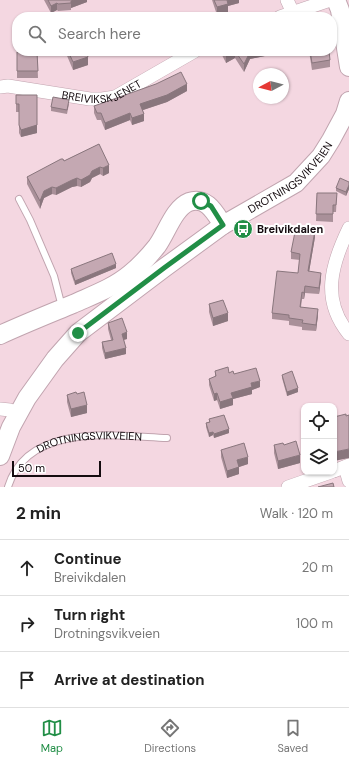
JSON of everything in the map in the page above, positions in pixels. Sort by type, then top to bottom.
[{"type":"main road","points":[[336,0],[340,10],[349,67]]},
{"type":"main road","name":"DROTNINGSVIKVEIEN","points":[[0,456],[18,413],[27,398],[55,360],[78,333],[151,277],[223,225],[296,182],[321,156],[345,114],[349,101]]},
{"type":"main road","points":[[0,334],[103,291],[131,273],[154,250],[177,212],[184,205],[197,201],[209,205],[223,225]]},
{"type":"street","points":[[287,0],[300,12]]},
{"type":"street","points":[[303,12],[330,0]]},
{"type":"street","name":"BREIVIKSKJENET","points":[[0,87],[8,86],[90,99],[116,97],[186,56]]},
{"type":"street","points":[[349,228],[333,270],[331,285],[333,307],[341,325],[349,334]]},
{"type":"street","points":[[0,409],[18,413]]},
{"type":"street","points":[[343,468],[349,481]]},
{"type":"street","points":[[288,487],[322,475]]},
{"type":"lane","points":[[19,199],[30,220],[54,276],[62,308]]},
{"type":"lane","name":"DROTNINGSVIKVEIEN","points":[[8,487],[18,468],[28,457],[39,448],[64,439],[81,436],[167,438]]},
{"type":"building","points":[[48,0],[74,0],[71,1],[71,3],[57,3],[51,6]]},
{"type":"building","points":[[214,0],[227,0],[228,4],[217,7]]},
{"type":"building","points":[[17,56],[37,56],[38,71],[17,71]]},
{"type":"building","points":[[70,56],[88,56],[88,57],[73,62]]},
{"type":"building","points":[[238,56],[248,56],[244,64]]},
{"type":"building","points":[[311,56],[330,56],[330,60],[312,63]]},
{"type":"building","points":[[181,72],[187,84],[167,95],[140,104],[144,114],[132,118],[130,113],[105,123],[101,113],[97,113],[94,106],[156,84]]},
{"type":"building","points":[[16,95],[37,95],[37,125],[21,130],[19,125],[19,104],[16,104]]},
{"type":"building","points":[[53,97],[69,100],[67,110],[51,107]]},
{"type":"building","points":[[99,144],[109,165],[92,171],[90,175],[81,180],[77,178],[56,188],[52,187],[44,191],[40,201],[27,177],[61,159],[64,161]]},
{"type":"building","points":[[340,178],[349,182],[346,192],[336,188]]},
{"type":"building","points":[[317,193],[337,193],[336,205],[333,205],[333,214],[316,214]]},
{"type":"building","points":[[296,227],[315,230],[308,271],[321,273],[319,288],[305,286],[304,293],[302,292],[300,307],[318,309],[316,325],[302,323],[303,320],[289,318],[289,315],[272,313],[277,271],[298,273],[300,254],[291,252]]},
{"type":"building","points":[[112,253],[116,264],[75,281],[71,269]]},
{"type":"building","points":[[223,300],[228,313],[213,318],[209,304]]},
{"type":"building","points":[[122,318],[127,332],[122,334],[126,348],[105,353],[102,342],[113,340],[108,323]]},
{"type":"building","points":[[228,367],[229,373],[233,371],[234,374],[256,368],[260,381],[251,383],[252,387],[231,393],[233,398],[220,402],[217,393],[214,394],[209,379],[216,376],[215,371]]},
{"type":"building","points":[[292,371],[298,388],[287,392],[282,375]]},
{"type":"building","points":[[76,392],[77,394],[84,392],[87,405],[71,409],[67,395]]},
{"type":"building","points":[[346,414],[346,416],[349,415],[349,449],[337,451],[337,439],[337,416]]},
{"type":"building","points":[[224,415],[229,429],[214,434],[213,432],[209,433],[206,423],[210,422],[209,419]]},
{"type":"building","points":[[296,441],[300,455],[278,461],[274,445],[283,443],[284,445]]},
{"type":"building","points":[[244,443],[248,457],[237,460],[239,467],[227,471],[221,450]]},
{"type":"building","points":[[333,483],[334,487],[318,487]]},
{"type":"place","name":"Breivikdalen","points":[[243,229]]},
{"type":"route","points":[[78,333],[223,225],[211,206],[201,201]]}]
